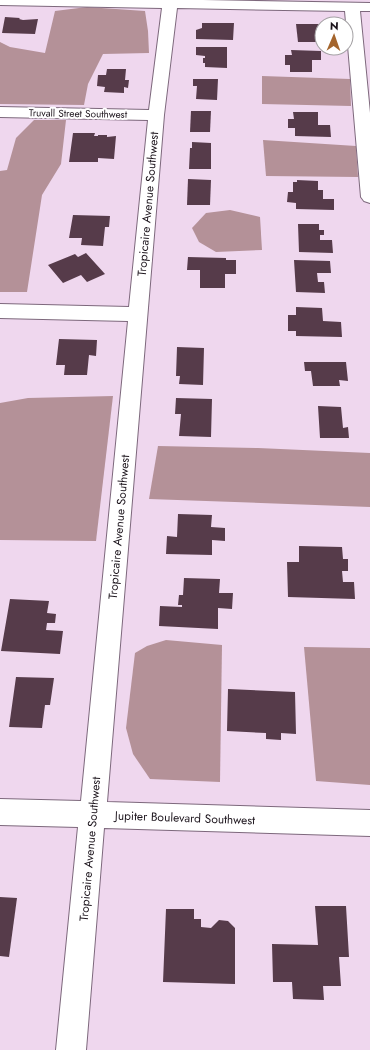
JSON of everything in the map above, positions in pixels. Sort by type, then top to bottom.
[{"type":"street","points":[[0,1],[370,7]]},
{"type":"street","name":"Tropicaire Avenue Southwest","points":[[71,1050],[156,115],[170,4]]},
{"type":"street","points":[[352,6],[370,197]]},
{"type":"street","name":"Truvall Street Southwest","points":[[0,112],[156,115]]},
{"type":"street","points":[[0,311],[138,314]]},
{"type":"street","name":"Jupiter Boulevard Southwest","points":[[0,812],[93,816],[370,823]]},
{"type":"shaded area","points":[[87,7],[145,11],[149,53],[103,54],[88,84],[84,105],[0,104],[0,42],[10,47],[45,53],[55,11]]},
{"type":"shaded area","points":[[262,76],[350,79],[351,106],[262,104]]},
{"type":"shaded area","points":[[34,120],[66,120],[61,164],[42,195],[27,292],[0,292],[0,171],[7,170],[16,138]]},
{"type":"shaded area","points":[[263,140],[356,146],[358,177],[266,176]]},
{"type":"shaded area","points":[[230,210],[260,217],[262,250],[216,252],[199,242],[192,228],[206,213]]},
{"type":"shaded area","points":[[113,396],[96,541],[0,540],[0,403],[28,398]]},
{"type":"shaded area","points":[[158,446],[258,448],[370,453],[370,507],[149,499]]},
{"type":"shaded area","points":[[166,640],[222,645],[220,782],[150,779],[133,754],[126,728],[135,653],[147,646]]},
{"type":"shaded area","points":[[304,647],[370,648],[370,785],[316,781]]},
{"type":"building","points":[[5,17],[20,18],[19,19],[23,20],[38,19],[35,34],[2,33]]},
{"type":"building","points":[[202,23],[234,23],[233,40],[196,39],[196,30],[202,28]]},
{"type":"building","points":[[296,24],[314,24],[314,42],[298,42]]},
{"type":"building","points":[[196,47],[227,47],[227,68],[205,67],[203,58],[205,58],[205,56],[196,55]]},
{"type":"building","points":[[291,50],[314,51],[314,56],[321,56],[321,60],[312,60],[312,72],[290,72],[290,65],[285,65],[285,55],[292,55]]},
{"type":"building","points":[[107,69],[126,69],[125,80],[129,80],[128,88],[124,87],[124,93],[104,92],[105,87],[97,86],[98,75],[106,75]]},
{"type":"building","points":[[193,79],[218,79],[217,100],[196,99],[197,86],[193,86]]},
{"type":"building","points":[[191,111],[211,111],[210,132],[190,132]]},
{"type":"building","points":[[293,112],[318,112],[318,125],[330,125],[331,137],[295,136],[295,128],[288,128],[288,119],[294,119]]},
{"type":"building","points":[[73,133],[95,133],[94,136],[107,135],[107,137],[116,136],[114,159],[98,158],[98,162],[69,162]]},
{"type":"building","points":[[192,142],[211,143],[211,169],[189,169],[190,148],[192,148]]},
{"type":"building","points":[[188,179],[211,180],[210,205],[187,205]]},
{"type":"building","points":[[297,180],[318,181],[318,190],[323,190],[323,199],[334,199],[334,210],[296,209],[296,203],[287,202],[288,192],[293,192],[293,182],[297,182]]},
{"type":"building","points":[[73,215],[110,216],[109,227],[105,227],[103,246],[81,245],[82,238],[69,238]]},
{"type":"building","points":[[298,224],[319,224],[319,230],[324,230],[324,235],[320,235],[320,240],[332,240],[333,253],[299,252]]},
{"type":"building","points":[[86,253],[105,274],[87,282],[81,275],[63,283],[48,265],[75,254],[78,257]]},
{"type":"building","points":[[188,257],[226,258],[226,260],[236,260],[236,274],[225,274],[225,288],[200,288],[200,270],[187,270]]},
{"type":"building","points":[[294,260],[330,261],[331,273],[317,273],[318,282],[324,282],[325,293],[296,292]]},
{"type":"building","points":[[296,307],[322,308],[323,321],[341,322],[342,337],[296,336],[296,331],[288,331],[288,315],[296,315]]},
{"type":"building","points":[[59,339],[97,340],[96,356],[89,355],[87,375],[64,375],[65,365],[56,365]]},
{"type":"building","points":[[177,347],[204,348],[203,385],[179,384],[180,376],[176,376]]},
{"type":"building","points":[[304,362],[346,362],[348,381],[339,380],[340,386],[313,386],[311,371],[305,371]]},
{"type":"building","points":[[176,398],[212,399],[211,437],[179,436],[181,414],[175,414]]},
{"type":"building","points":[[318,406],[341,407],[343,428],[348,427],[349,438],[320,438]]},
{"type":"building","points":[[178,514],[212,515],[211,527],[225,528],[225,541],[212,540],[212,555],[166,554],[167,536],[177,537]]},
{"type":"building","points":[[299,546],[342,547],[343,559],[348,559],[348,571],[342,571],[343,582],[354,582],[355,599],[288,597],[287,562],[299,562]]},
{"type":"building","points":[[184,578],[220,579],[219,593],[233,593],[232,609],[218,608],[218,629],[159,626],[160,606],[182,607],[182,605],[178,605],[179,595],[183,595]]},
{"type":"building","points":[[10,599],[49,601],[47,613],[56,614],[55,623],[47,623],[46,630],[63,631],[60,654],[1,651]]},
{"type":"building","points":[[16,677],[54,678],[50,705],[45,705],[42,728],[9,727]]},
{"type":"building","points":[[228,689],[295,692],[296,734],[281,733],[281,740],[266,739],[266,733],[227,731]]},
{"type":"building","points":[[0,897],[17,898],[9,957],[0,956]]},
{"type":"building","points":[[315,906],[346,906],[349,957],[339,957],[341,986],[323,986],[324,1000],[293,999],[292,982],[273,982],[272,944],[318,945]]},
{"type":"building","points":[[166,909],[194,909],[194,919],[201,919],[201,927],[211,928],[219,920],[228,921],[235,928],[235,984],[163,982]]}]
